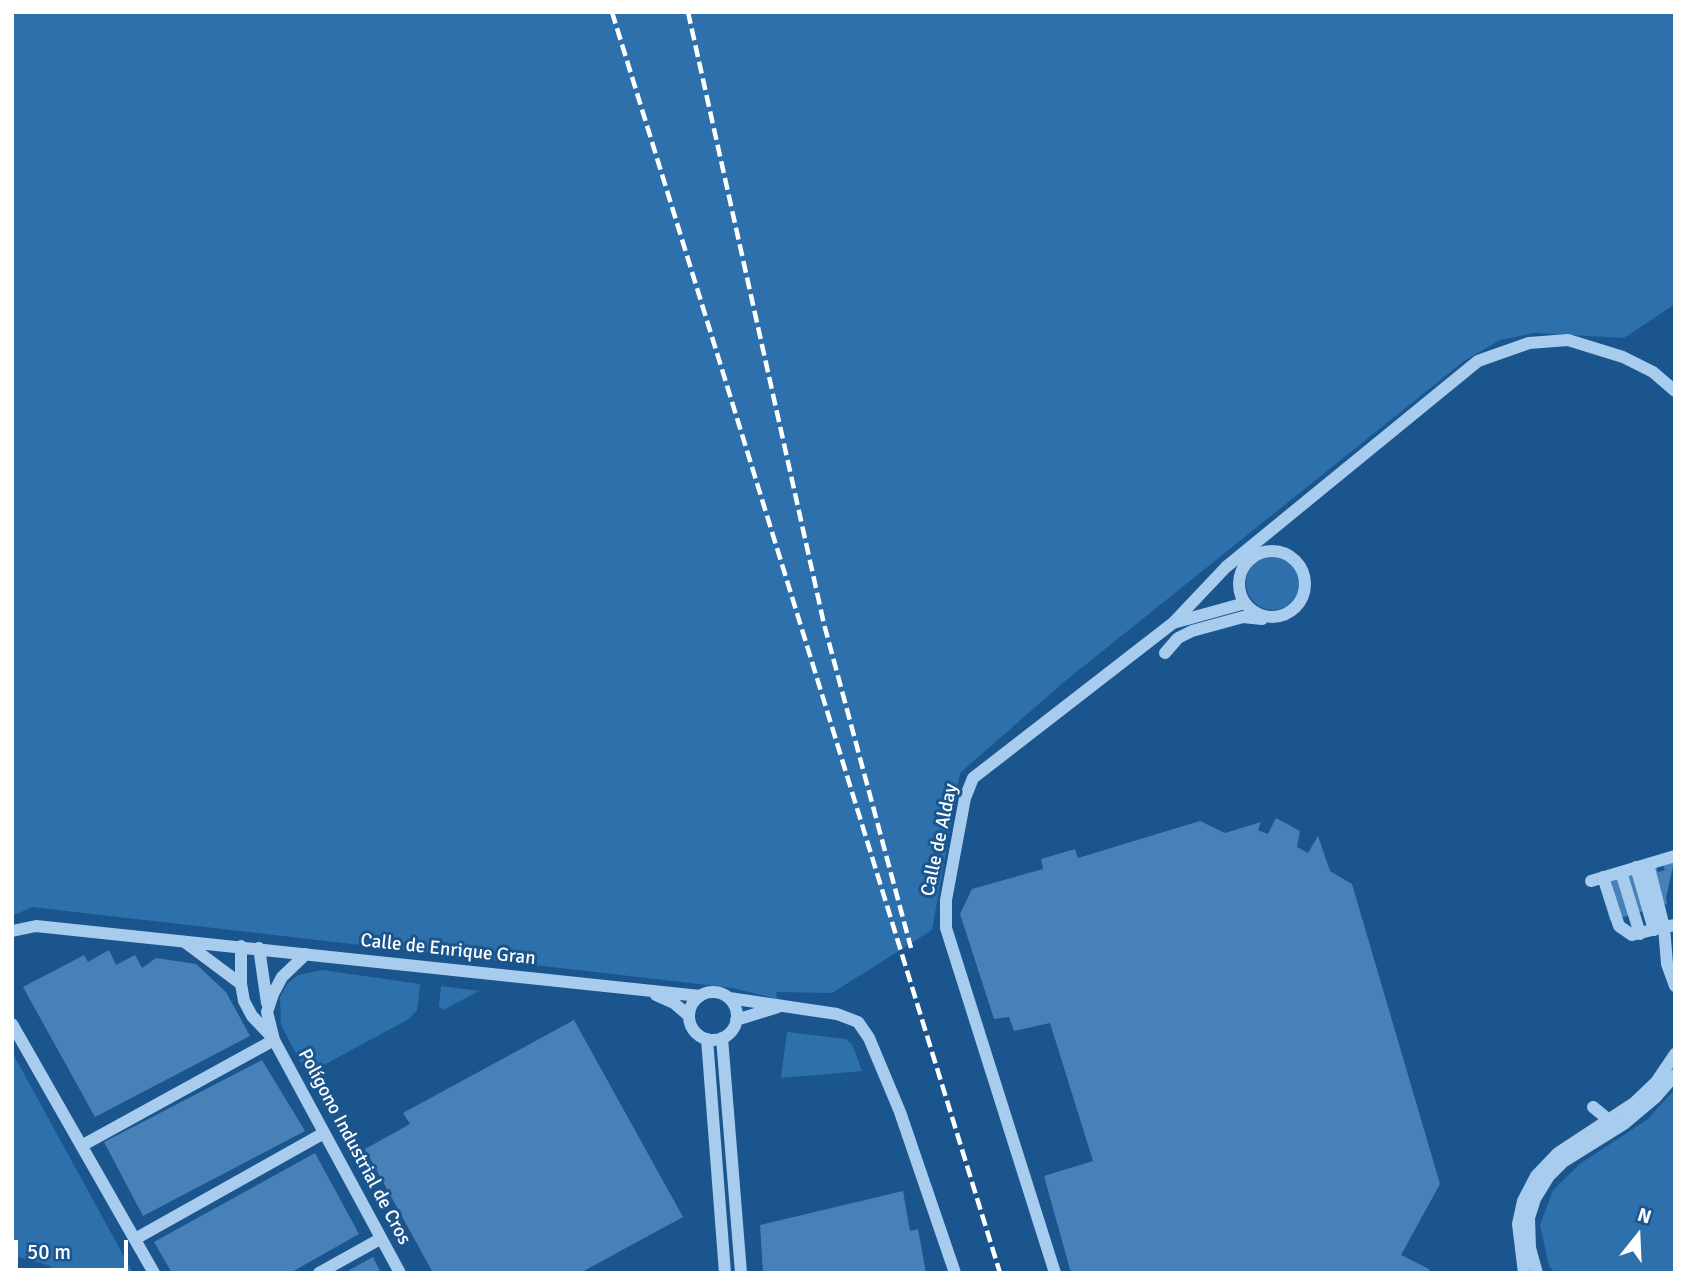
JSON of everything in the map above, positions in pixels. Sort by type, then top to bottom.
[{"type":"street","points":[[1173,623],[1226,567],[1478,361],[1503,350],[1542,341],[1583,343],[1637,363],[1675,391]]},
{"type":"street","points":[[1165,653],[1178,638],[1192,631],[1242,617],[1264,620],[1285,614],[1299,603],[1305,584],[1302,570],[1295,559],[1283,552],[1263,551],[1226,567]]},
{"type":"street","points":[[1251,558],[1239,576],[1238,587],[1245,603],[1255,613],[1273,617]]},
{"type":"street","points":[[1173,623],[1245,603]]},
{"type":"street","name":"Calle de Alday","points":[[1055,1273],[946,928],[946,900],[967,789],[973,778],[1173,623]]},
{"type":"street","points":[[1664,927],[1632,935],[1619,926],[1597,879],[1675,856]]},
{"type":"street","points":[[1642,865],[1664,927],[1675,986]]},
{"type":"street","points":[[1621,872],[1640,934]]},
{"type":"street","points":[[12,932],[36,926],[241,946]]},
{"type":"street","points":[[183,941],[241,984]]},
{"type":"street","name":"Calle de Enrique Gran","points":[[241,946],[699,996]]},
{"type":"street","name":"Polígono Industrial de Cros","points":[[241,946],[244,1001],[252,1016],[274,1040],[400,1273]]},
{"type":"street","name":"Polígono Industrial de Cros","points":[[259,948],[274,1040]]},
{"type":"street","points":[[268,1011],[282,977],[306,954]]},
{"type":"street","name":"Calle de Enrique Gran","points":[[650,991],[674,1003],[689,1016]]},
{"type":"street","points":[[729,998],[737,1012],[734,1028],[722,1038],[707,1040],[694,1031],[689,1016],[690,1008],[699,996],[715,992],[729,998],[837,1014],[858,1022],[865,1030],[900,1112],[955,1273]]},
{"type":"street","points":[[736,1020],[778,1006]]},
{"type":"street","points":[[12,1024],[154,1273]]},
{"type":"street","points":[[722,1038],[741,1273]]},
{"type":"street","points":[[83,1145],[274,1040]]},
{"type":"street","points":[[707,1040],[724,1273]]},
{"type":"street","points":[[1524,1273],[1518,1224],[1531,1184],[1552,1158],[1604,1125],[1656,1082],[1675,1054]]},
{"type":"street","points":[[1537,1273],[1530,1248],[1529,1219],[1535,1199],[1549,1175],[1563,1162],[1624,1124],[1655,1098],[1675,1075]]},
{"type":"street","points":[[1593,1107],[1604,1116],[1604,1125]]},
{"type":"street","points":[[135,1239],[324,1133]]},
{"type":"street","points":[[319,1273],[380,1239]]},
{"type":"shaded area","points":[[12,12],[1675,12],[1675,304],[1624,338],[1535,333],[1500,340],[1464,361],[1064,682],[960,773],[932,930],[832,993],[776,992],[777,999],[733,988],[32,907],[12,916]]},
{"type":"shaded area","points":[[1278,556],[1288,560],[1296,568],[1300,583],[1296,598],[1288,606],[1268,610],[1258,606],[1250,598],[1246,578],[1250,568],[1258,560]]},
{"type":"shaded area","points":[[322,970],[420,984],[417,1010],[409,1019],[307,1074],[281,1025],[280,997],[287,984],[298,975]]},
{"type":"shaded area","points":[[441,986],[479,991],[443,1010],[439,1006]]},
{"type":"shaded area","points":[[787,1032],[846,1039],[852,1044],[862,1071],[781,1078]]},
{"type":"shaded area","points":[[12,1052],[133,1273],[49,1273],[51,1266],[12,1255]]},
{"type":"shaded area","points":[[1675,1089],[1675,1273],[1555,1273],[1549,1266],[1540,1225],[1553,1190],[1580,1164],[1648,1119]]},
{"type":"building","points":[[1276,818],[1300,831],[1297,847],[1308,853],[1318,836],[1330,871],[1352,884],[1440,1184],[1401,1255],[1429,1269],[1430,1273],[1071,1273],[1044,1176],[1093,1161],[1050,1023],[1014,1031],[1009,1017],[994,1019],[960,914],[972,889],[1043,869],[1041,859],[1075,849],[1078,858],[1200,821],[1225,833],[1261,822],[1258,830],[1268,834]]},
{"type":"building","points":[[1674,862],[1667,904],[1610,921],[1599,883],[1656,866],[1658,872],[1665,870],[1663,865]]},
{"type":"building","points":[[109,950],[116,965],[135,955],[142,968],[156,958],[196,964],[226,992],[250,1036],[95,1117],[23,987],[84,955],[88,962]]},
{"type":"building","points":[[574,1020],[683,1217],[580,1273],[433,1273],[365,1149],[410,1124],[403,1113]]},
{"type":"building","points":[[262,1060],[305,1131],[143,1216],[104,1142]]},
{"type":"building","points":[[315,1153],[359,1234],[290,1273],[172,1273],[154,1242]]},
{"type":"building","points":[[903,1191],[910,1231],[918,1229],[926,1273],[763,1273],[760,1225]]},
{"type":"building","points":[[373,1257],[381,1273],[344,1273]]},
{"type":"railway","points":[[612,12],[1000,1273]]},
{"type":"railway","points":[[688,12],[824,624],[911,948]]}]
